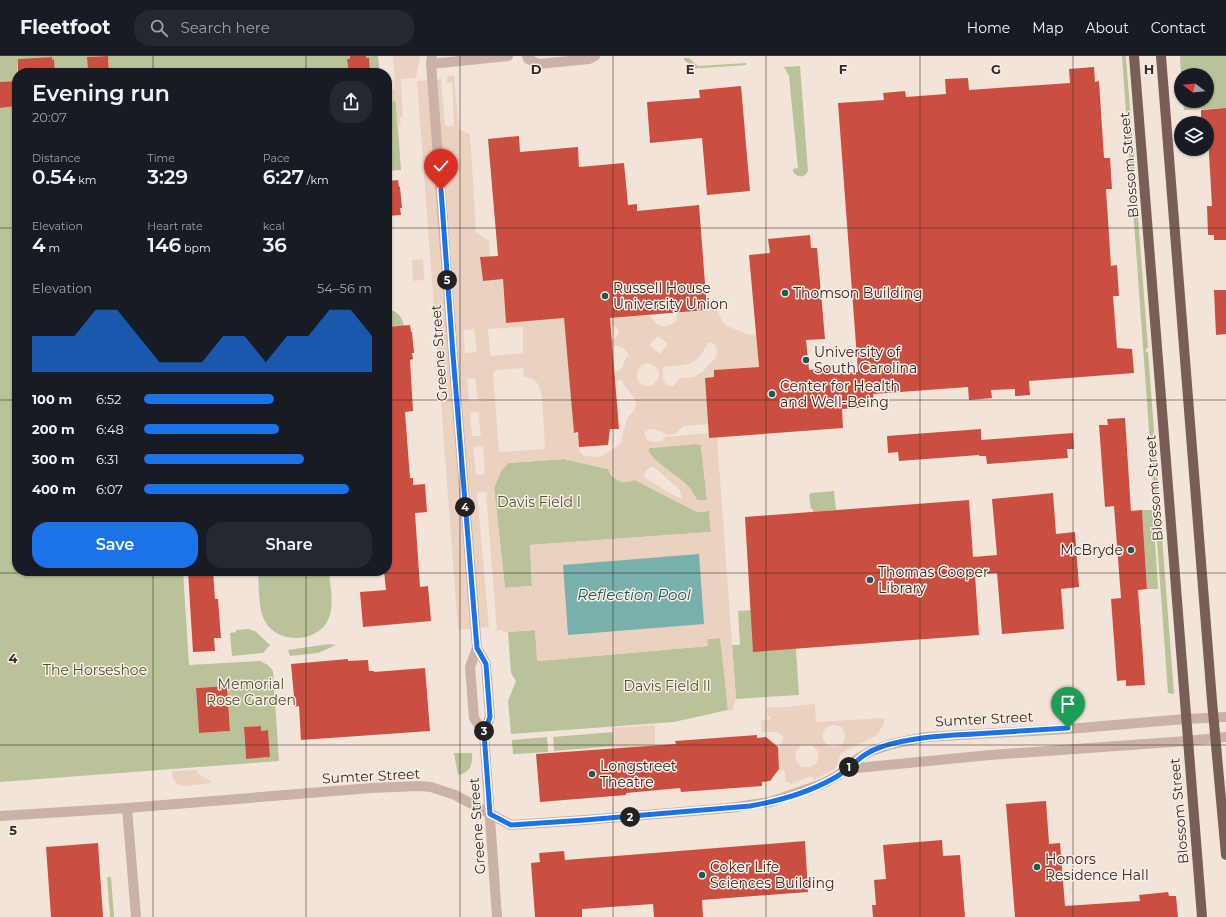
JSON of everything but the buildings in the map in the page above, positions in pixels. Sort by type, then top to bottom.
[{"type":"main road","name":"Blossom Street","points":[[1134,56],[1185,719],[1202,917]]},
{"type":"main road","points":[[1161,56],[1213,718],[1221,737],[1226,855]]},
{"type":"street","points":[[432,60],[508,56]]},
{"type":"street","points":[[527,56],[528,59],[539,64],[589,59],[595,56]]},
{"type":"street","name":"Greene Street","points":[[432,60],[453,355],[477,648],[470,667],[474,718],[484,733]]},
{"type":"street","name":"Greene Street","points":[[477,648],[486,664],[490,717],[484,733],[497,917]]},
{"type":"street","name":"Sumter Street","points":[[0,816],[127,808],[371,788],[419,786],[431,787],[455,795],[511,825],[585,820],[750,806],[770,802],[822,784],[848,769],[857,759],[871,751],[892,744],[925,737],[1226,717]]},
{"type":"street","name":"Sumter Street","points":[[848,769],[873,765],[1187,741],[1221,737]]},
{"type":"street","points":[[127,808],[136,917]]},
{"type":"green space","points":[[0,56],[104,56],[87,57],[88,68],[55,68],[54,60],[52,60],[52,57],[18,59],[18,68],[12,68],[12,81],[0,82]]},
{"type":"green space","points":[[108,56],[378,56],[379,68],[109,68]]},
{"type":"green space","points":[[1122,56],[1126,56],[1135,170],[1133,171],[1135,177],[1148,348],[1146,349],[1146,352],[1148,352],[1174,694],[1168,693]]},
{"type":"green space","points":[[1180,56],[1226,56],[1226,108],[1184,110],[1184,108],[1214,108],[1214,68],[1181,68]]},
{"type":"green space","points":[[684,58],[689,58],[698,66],[746,63],[746,65],[688,69],[688,63],[684,60]]},
{"type":"green space","points":[[800,66],[808,171],[803,176],[797,175],[793,172],[793,169],[798,168],[789,76],[784,67]]},
{"type":"green space","points":[[392,101],[396,101],[401,170],[392,171]]},
{"type":"green space","name":"The Horseshoe","points":[[12,107],[12,576],[183,576],[189,665],[260,661],[268,665],[273,671],[279,761],[0,782],[0,108]],"holes":[[[227,686],[230,731],[199,733],[196,688]],[[261,726],[261,731],[268,730],[270,757],[246,759],[244,731],[247,730],[247,727]]]},
{"type":"green space","points":[[392,310],[402,319],[404,326],[392,327]]},
{"type":"green space","points":[[695,444],[701,445],[707,500],[697,500],[687,485],[659,464],[650,455],[648,450],[650,448]]},
{"type":"green space","name":"Davis Field I","points":[[564,459],[608,469],[611,475],[622,482],[635,480],[697,512],[709,511],[711,532],[530,545],[532,586],[505,588],[494,488],[501,471],[508,463]]},
{"type":"green space","points":[[834,491],[836,510],[813,512],[813,509],[811,509],[809,495],[811,493]]},
{"type":"green space","points":[[1142,510],[1153,510],[1158,589],[1147,589]]},
{"type":"green space","points":[[258,576],[330,576],[332,596],[328,620],[323,628],[307,637],[288,637],[280,635],[272,630],[263,618],[259,598]]},
{"type":"green space","points":[[751,610],[796,649],[799,695],[736,699],[732,645],[740,645],[738,611]]},
{"type":"green space","points":[[248,629],[255,631],[270,645],[263,653],[232,656],[230,633],[236,632],[236,630]]},
{"type":"green space","name":"Davis Field ll","points":[[535,630],[538,661],[708,646],[707,639],[721,638],[728,710],[674,722],[511,734],[508,701],[516,681],[511,673],[508,632]]},
{"type":"green space","points":[[329,644],[336,645],[318,653],[290,656],[288,650]]},
{"type":"green space","points":[[613,732],[614,746],[554,751],[553,737]]},
{"type":"green space","points":[[547,737],[548,752],[513,754],[512,740]]},
{"type":"green space","points":[[454,753],[472,753],[470,767],[462,774],[458,775]]},
{"type":"green space","points":[[107,877],[111,877],[114,917],[110,917]]},
{"type":"shaded area","points":[[393,56],[420,56],[416,78],[401,79],[403,117],[400,117],[401,125],[397,125],[396,101],[392,101],[392,90],[395,89]]},
{"type":"shaded area","points":[[454,75],[459,129],[470,134],[476,232],[489,241],[490,257],[480,258],[483,281],[506,275],[506,281],[503,281],[506,323],[564,318],[574,432],[579,436],[580,452],[585,456],[596,457],[604,455],[621,443],[627,418],[633,412],[636,405],[634,397],[623,384],[622,380],[615,381],[615,371],[621,370],[626,358],[629,355],[622,347],[612,345],[612,340],[617,337],[619,332],[616,327],[611,326],[610,318],[649,315],[657,324],[665,327],[674,323],[677,319],[676,313],[717,310],[722,321],[727,326],[747,334],[756,335],[759,367],[714,370],[714,377],[705,378],[708,424],[683,426],[676,434],[668,435],[654,429],[650,429],[645,432],[647,440],[654,442],[662,441],[665,437],[709,433],[709,438],[717,437],[736,699],[732,711],[728,710],[720,638],[707,639],[708,646],[537,661],[535,630],[497,631],[486,492],[477,493],[489,627],[458,630],[417,81],[441,79],[445,126],[454,126],[452,82],[446,83],[448,76]],"holes":[[[523,327],[523,353],[492,356],[490,354],[488,329]],[[474,329],[477,352],[465,353],[463,330]],[[658,336],[668,344],[660,354],[649,345]],[[709,342],[714,344],[717,349],[716,357],[703,371],[694,377],[679,378],[673,386],[668,386],[663,379],[663,367],[685,365],[693,362],[700,356]],[[648,363],[655,366],[659,372],[658,379],[653,385],[645,386],[639,382],[637,378],[637,371],[642,365]],[[523,368],[524,377],[531,378],[538,384],[542,396],[545,449],[499,452],[493,374],[496,370]],[[475,378],[478,401],[469,401],[467,379]],[[478,412],[481,436],[472,436],[470,413]],[[695,444],[701,445],[707,500],[697,500],[688,486],[658,462],[648,450],[650,448]],[[483,446],[485,474],[476,475],[473,447]],[[564,459],[608,469],[611,475],[622,482],[635,480],[697,512],[709,511],[711,532],[530,545],[532,586],[505,588],[494,488],[501,471],[508,463]],[[650,467],[654,467],[679,489],[682,497],[680,498],[644,477],[645,472]]]},
{"type":"shaded area","points":[[423,259],[424,280],[413,281],[412,260]]},
{"type":"shaded area","points":[[815,704],[816,722],[884,718],[884,724],[877,735],[843,752],[840,755],[837,766],[834,769],[814,780],[810,776],[792,784],[785,781],[785,773],[783,770],[779,769],[778,748],[783,740],[783,736],[776,732],[762,732],[761,721],[770,719],[767,714],[767,707],[787,707]],"holes":[[[831,725],[841,727],[845,734],[842,744],[835,747],[828,746],[823,740],[823,732]],[[802,745],[813,746],[818,752],[817,763],[810,767],[802,767],[797,762],[795,759],[796,751]]]},
{"type":"shaded area","points":[[655,725],[655,745],[622,748],[614,747],[612,728]]},
{"type":"shaded area","points":[[197,770],[197,773],[213,783],[183,786],[177,784],[173,778],[172,771]]},
{"type":"water","name":"Reflection Pool","points":[[699,554],[704,624],[568,635],[563,565]]},
{"type":"place","name":"Thomson Building","points":[[785,293]]},
{"type":"place","name":"Russell House University Union","points":[[605,296]]},
{"type":"place","name":"University of South Carolina","points":[[806,360]]},
{"type":"place","name":"Center for Health and Well-Being","points":[[772,394]]},
{"type":"place","name":"McBryde","points":[[1131,550]]},
{"type":"place","name":"Thomas Cooper Library","points":[[870,580]]},
{"type":"place","name":"Longstreet Theatre","points":[[592,774]]},
{"type":"place","name":"Honors Residence Hall","points":[[1037,867]]},
{"type":"place","name":"Coker Life Sciences Building","points":[[702,875]]},
{"type":"route","points":[[441,190],[477,648],[486,664],[490,717],[484,733],[490,814],[511,825],[750,806],[790,796],[822,784],[848,769],[857,759],[871,751],[892,744],[925,737],[1068,728]]},
{"type":"park label","name":"Memorial Rose Garden","points":[[251,692]]}]
